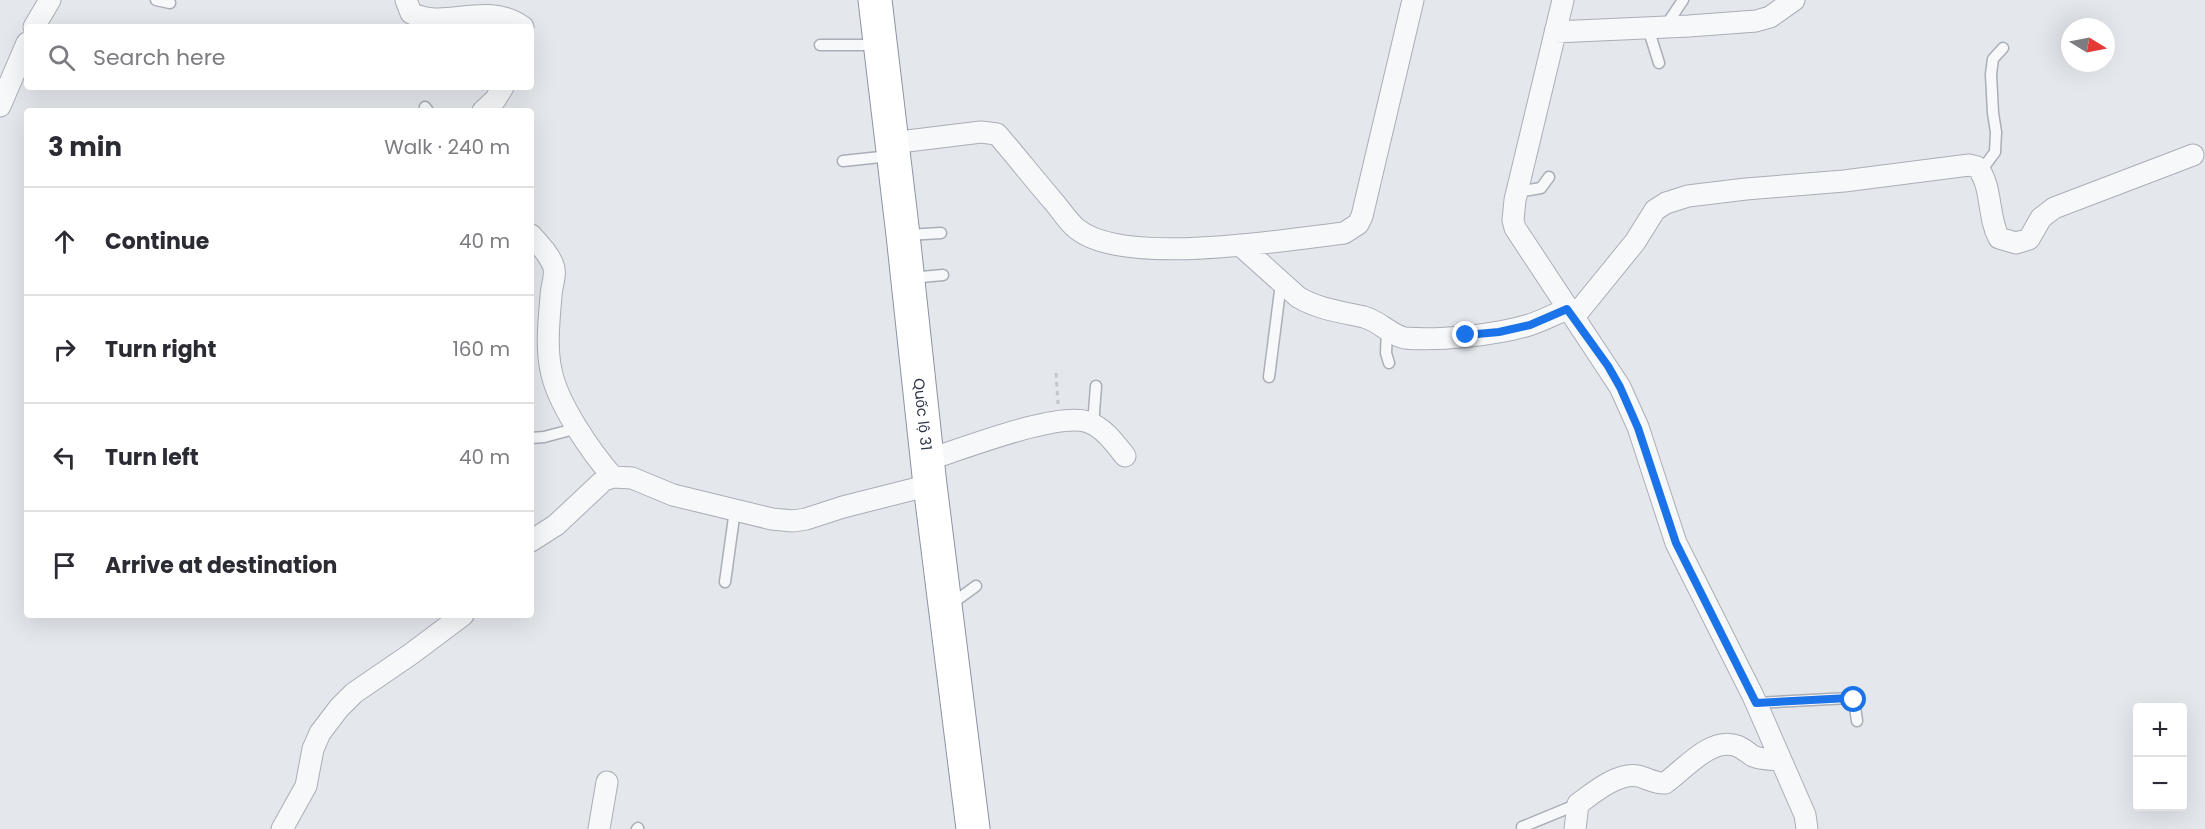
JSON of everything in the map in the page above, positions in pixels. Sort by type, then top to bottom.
[{"type":"highway","name":"Quốc lộ 31","points":[[875,0],[928,472],[974,829]]},
{"type":"street","points":[[36,24],[50,0]]},
{"type":"street","points":[[406,0],[411,13],[425,18],[488,10],[517,24]]},
{"type":"street","points":[[892,149],[989,132],[997,134],[1076,228],[1096,240],[1114,245],[1215,248],[1344,233],[1358,224],[1362,216],[1413,0]]},
{"type":"street","points":[[1563,0],[1517,192],[1513,220],[1515,228],[1608,366],[1625,397],[1638,428],[1676,543],[1756,703],[1805,815],[1807,829]]},
{"type":"street","points":[[1555,32],[1756,21],[1770,17],[1794,0]]},
{"type":"street","points":[[0,106],[24,50]]},
{"type":"street","points":[[486,108],[501,90]]},
{"type":"street","points":[[1240,245],[1281,283],[1308,303],[1366,318],[1403,338],[1449,337],[1499,332],[1571,313],[1635,242],[1655,210],[1666,203],[1688,196],[1844,181],[1957,166],[1977,167],[1984,178],[1994,229],[1999,238],[2016,243],[2029,239],[2041,218],[2054,208],[2193,155]]},
{"type":"street","points":[[534,239],[549,257],[554,268],[549,333],[550,370],[556,388],[578,428],[596,457],[613,477]]},
{"type":"street","points":[[534,539],[556,525],[604,480],[613,477],[632,478],[673,495],[772,519],[806,519],[843,507],[1026,429],[1059,421],[1087,421],[1109,435],[1125,456]]},
{"type":"street","points":[[282,829],[306,786],[313,749],[320,733],[339,708],[354,693],[459,618]]},
{"type":"street","points":[[1575,829],[1578,804],[1621,777],[1639,776],[1661,784],[1665,783],[1692,759],[1721,745],[1730,744],[1739,747],[1763,759],[1781,759]]},
{"type":"street","points":[[599,829],[607,782]]},
{"type":"lane","points":[[156,0],[170,3]]},
{"type":"lane","points":[[1659,63],[1656,28],[1683,0]]},
{"type":"lane","points":[[820,45],[880,45]]},
{"type":"lane","points":[[1981,171],[1995,152],[1993,59],[2003,48]]},
{"type":"lane","points":[[843,161],[892,149]]},
{"type":"lane","points":[[1517,192],[1541,188],[1549,177]]},
{"type":"lane","points":[[903,235],[942,232]]},
{"type":"lane","points":[[908,278],[943,275]]},
{"type":"lane","points":[[1269,377],[1281,283]]},
{"type":"lane","points":[[1387,328],[1386,353],[1389,363]]},
{"type":"lane","points":[[1093,425],[1096,386]]},
{"type":"lane","points":[[534,438],[578,428]]},
{"type":"lane","points":[[725,582],[735,510]]},
{"type":"lane","points":[[945,608],[976,586]]},
{"type":"lane","points":[[1756,703],[1849,698],[1854,700],[1857,722]]},
{"type":"lane","points":[[1522,827],[1578,804]]},
{"type":"path","points":[[1056,373],[1059,421]]},
{"type":"route","points":[[1466,335],[1499,332],[1530,325],[1567,309],[1608,366],[1620,387],[1638,428],[1676,543],[1756,703],[1849,698],[1854,700]]}]
